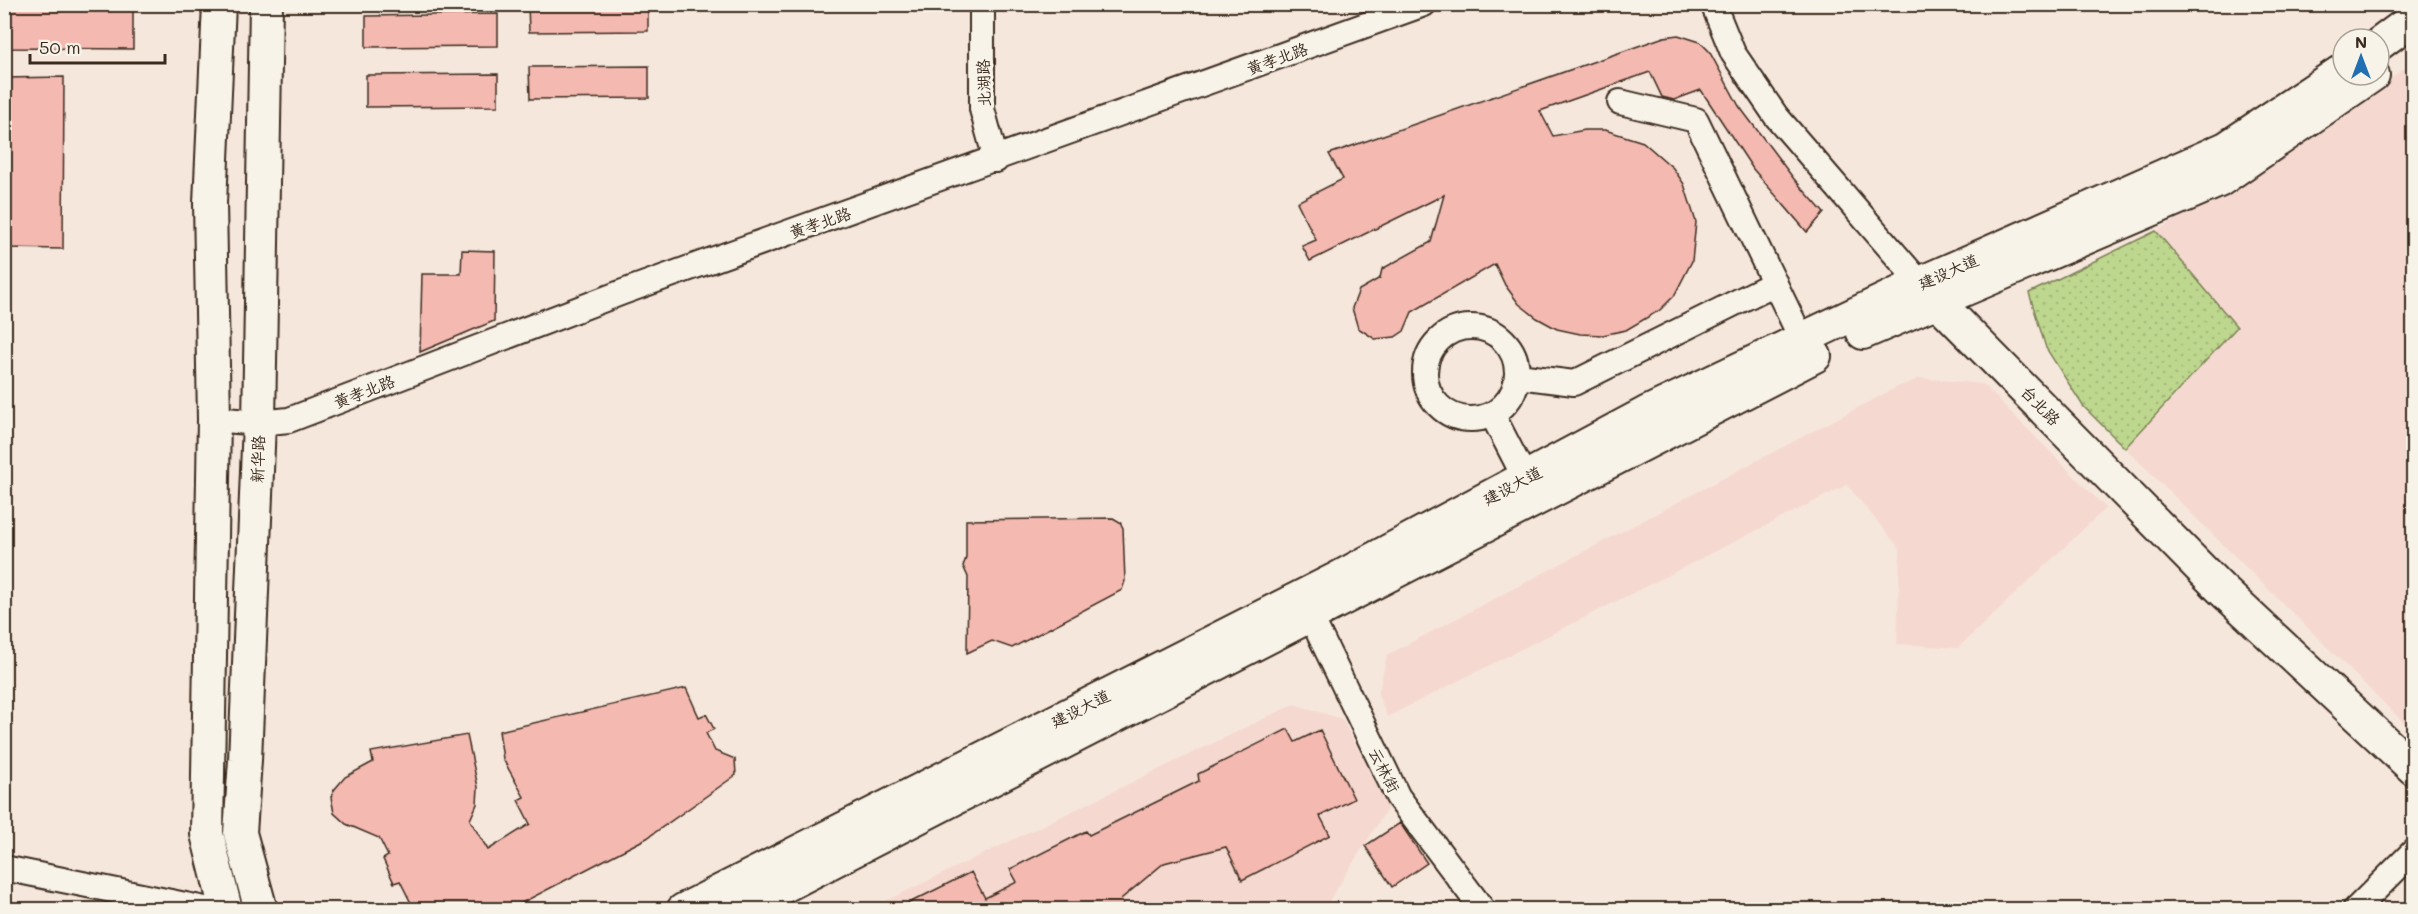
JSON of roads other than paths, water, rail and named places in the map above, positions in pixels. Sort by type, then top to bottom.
[{"type":"main road","points":[[219,4],[210,203],[214,419],[207,834],[226,909]]},
{"type":"main road","name":"新华路","points":[[261,909],[240,832],[245,760],[258,423],[266,4]]},
{"type":"main road","points":[[2391,35],[2414,18]]},
{"type":"main road","points":[[2391,62],[2414,45]]},
{"type":"main road","name":"建设大道","points":[[738,909],[1311,617],[1843,341],[1928,292],[2226,148],[2331,78]]},
{"type":"main road","name":"建设大道","points":[[683,909],[1334,580],[1646,413],[1802,340],[1928,292],[2009,270],[2219,181],[2356,87]]},
{"type":"main road","points":[[1983,346],[1978,316],[1982,294],[2009,270]]},
{"type":"main road","name":"台北路","points":[[1928,292],[2221,589],[2414,769]]},
{"type":"main road","points":[[1843,341],[1888,327],[1917,322],[1945,326],[1983,346]]},
{"type":"street","name":"北湖路","points":[[982,4],[982,109],[996,160]]},
{"type":"street","name":"黄孝北路","points":[[214,419],[258,423],[289,420],[623,292],[996,160],[1424,4]]},
{"type":"street","name":"台北路","points":[[1713,4],[1733,53],[1776,116],[1928,292]]},
{"type":"street","points":[[1620,102],[1696,120],[1802,340]]},
{"type":"street","points":[[1518,376],[1574,383],[1774,283]]},
{"type":"street","points":[[1468,327],[1484,328],[1498,335],[1509,346],[1516,360],[1518,376],[1514,391],[1505,404],[1492,414],[1477,418],[1461,418],[1448,412],[1437,403],[1429,391],[1425,377],[1426,362],[1432,349],[1441,338],[1454,330],[1468,327]]},
{"type":"street","points":[[1492,414],[1525,478]]},
{"type":"street","name":"云林街","points":[[1311,617],[1398,797],[1483,909]]},
{"type":"street","points":[[2355,909],[2414,851]]},
{"type":"street","points":[[4,868],[210,909]]}]
